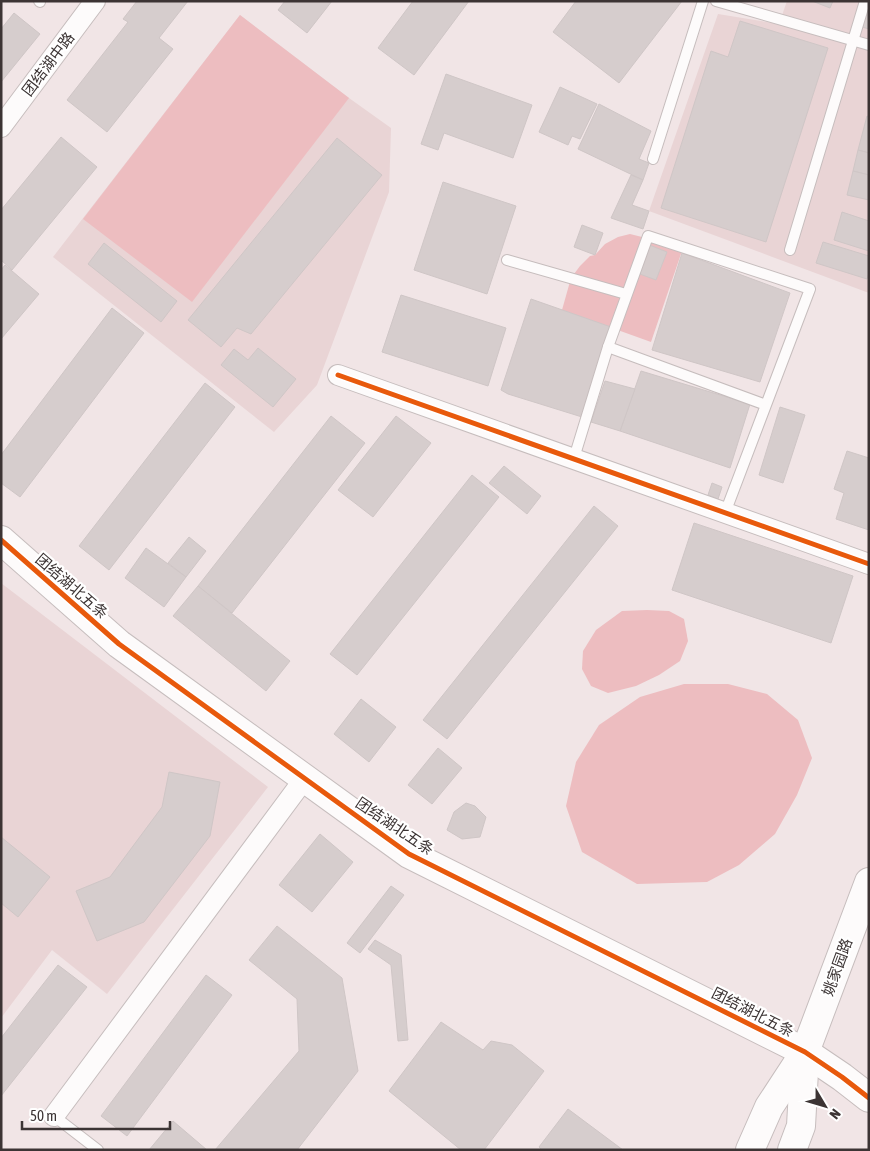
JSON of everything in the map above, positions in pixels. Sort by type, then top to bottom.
[{"type":"street","name":"团结湖中路","points":[[1,127],[95,1]]},
{"type":"street","points":[[338,375],[869,564]]},
{"type":"street","name":"团结湖北五条","points":[[1,540],[119,644],[409,854],[805,1052],[869,1098]]},
{"type":"street","points":[[54,1116],[305,778]]},
{"type":"street","name":"姚家园路","points":[[750,1150],[769,1107],[805,1052],[869,882]]},
{"type":"street","name":"姚家园路","points":[[792,1150],[801,1126],[805,1052]]},
{"type":"lane","points":[[653,159],[703,1]]},
{"type":"lane","points":[[716,1],[869,45]]},
{"type":"lane","points":[[790,250],[865,1]]},
{"type":"lane","points":[[574,458],[608,347],[648,236],[810,289],[725,513]]},
{"type":"lane","points":[[507,260],[626,294]]},
{"type":"lane","points":[[608,347],[766,405]]},
{"type":"lane","points":[[54,1116],[98,1150]]},
{"type":"shaded area","points":[[787,1],[869,1],[869,293],[649,211],[718,14],[779,24]]},
{"type":"shaded area","points":[[240,15],[391,128],[389,192],[317,385],[274,432],[53,257]]},
{"type":"shaded area","points":[[240,15],[349,98],[192,302],[83,219]]},
{"type":"shaded area","points":[[630,234],[642,237],[648,236],[683,248],[651,342],[562,310],[571,278],[580,266],[590,256],[595,255],[605,244],[618,237]]},
{"type":"shaded area","points":[[1,583],[268,787],[107,994],[52,950],[1,1018]]},
{"type":"shaded area","points":[[622,611],[669,611],[684,619],[688,641],[680,661],[659,675],[636,686],[608,693],[591,686],[582,669],[583,651],[596,630]]},
{"type":"shaded area","points":[[684,684],[728,684],[767,694],[798,720],[812,758],[797,795],[775,834],[739,865],[707,882],[637,884],[582,852],[566,806],[576,762],[599,725],[640,697]]},
{"type":"building","points":[[137,1],[188,1],[159,38],[173,49],[107,132],[67,100],[128,22],[123,19]]},
{"type":"building","points":[[285,1],[332,1],[307,33],[278,10]]},
{"type":"building","points":[[413,1],[469,1],[414,75],[378,48]]},
{"type":"building","points":[[576,1],[682,1],[619,83],[553,32]]},
{"type":"building","points":[[812,1],[833,1],[830,8]]},
{"type":"building","points":[[869,6],[869,29],[862,27]]},
{"type":"building","points":[[14,13],[40,34],[1,82],[1,29]]},
{"type":"building","points":[[740,21],[828,48],[766,242],[661,208],[711,51],[728,57]]},
{"type":"building","points":[[446,74],[532,105],[513,158],[444,133],[438,150],[421,144]]},
{"type":"building","points":[[560,87],[597,104],[580,139],[572,136],[568,145],[539,132]]},
{"type":"building","points":[[599,104],[651,131],[639,159],[649,163],[643,180],[578,149]]},
{"type":"building","points":[[867,116],[869,117],[869,153],[858,150]]},
{"type":"building","points":[[61,137],[97,167],[12,270],[1,260],[1,210]]},
{"type":"building","points":[[337,138],[382,175],[251,334],[237,328],[221,347],[188,320]]},
{"type":"building","points":[[858,150],[869,153],[869,175],[853,171]]},
{"type":"building","points":[[853,171],[869,175],[869,200],[847,195]]},
{"type":"building","points":[[631,175],[643,180],[632,205],[649,211],[643,229],[611,218]]},
{"type":"building","points":[[443,182],[516,206],[487,294],[414,270]]},
{"type":"building","points":[[842,212],[869,221],[869,251],[834,240]]},
{"type":"building","points":[[582,225],[603,233],[595,255],[574,247]]},
{"type":"building","points":[[823,242],[869,256],[867,279],[816,263]]},
{"type":"building","points":[[104,243],[177,301],[161,322],[88,264]]},
{"type":"building","points":[[647,244],[667,252],[656,280],[637,273]]},
{"type":"building","points":[[682,253],[790,293],[760,382],[652,350]]},
{"type":"building","points":[[5,265],[39,294],[1,339],[1,270]]},
{"type":"building","points":[[401,295],[506,328],[488,386],[382,352]]},
{"type":"building","points":[[531,299],[611,327],[582,417],[508,394],[501,390]]},
{"type":"building","points":[[112,308],[144,333],[20,497],[1,483],[1,455]]},
{"type":"building","points":[[258,348],[296,379],[273,407],[221,365],[234,349],[248,360]]},
{"type":"building","points":[[641,371],[750,404],[730,468],[620,431]]},
{"type":"building","points":[[605,381],[635,389],[620,431],[591,422]]},
{"type":"building","points":[[205,383],[235,407],[109,570],[79,546]]},
{"type":"building","points":[[780,407],[805,415],[783,483],[759,475]]},
{"type":"building","points":[[331,416],[365,443],[232,613],[198,586]]},
{"type":"building","points":[[396,416],[431,443],[373,517],[338,490]]},
{"type":"building","points":[[847,451],[869,458],[869,530],[836,519],[844,493],[834,489]]},
{"type":"building","points":[[504,466],[541,496],[527,514],[489,483]]},
{"type":"building","points":[[472,475],[499,497],[357,675],[330,654]]},
{"type":"building","points":[[712,483],[722,487],[718,499],[708,495]]},
{"type":"building","points":[[594,506],[618,526],[447,739],[423,720]]},
{"type":"building","points":[[694,523],[853,576],[831,643],[672,590]]},
{"type":"building","points":[[189,537],[206,551],[186,577],[168,563]]},
{"type":"building","points":[[146,548],[186,577],[164,607],[125,578]]},
{"type":"building","points":[[198,586],[290,661],[266,691],[173,616]]},
{"type":"building","points":[[361,699],[396,727],[369,762],[334,734]]},
{"type":"building","points":[[438,748],[462,768],[432,804],[408,785]]},
{"type":"building","points":[[169,772],[220,782],[210,836],[144,922],[97,941],[76,891],[110,877],[162,807]]},
{"type":"building","points":[[466,803],[475,806],[486,817],[480,837],[462,839],[447,830],[454,812]]},
{"type":"building","points":[[320,834],[353,862],[312,912],[279,885]]},
{"type":"building","points":[[1,837],[50,877],[18,917],[1,903]]},
{"type":"building","points":[[391,886],[404,895],[360,953],[347,943]]},
{"type":"building","points":[[277,926],[342,978],[358,1071],[297,1150],[215,1150],[299,1051],[297,999],[249,960]]},
{"type":"building","points":[[375,940],[401,955],[408,1040],[398,1041],[391,965],[368,949]]},
{"type":"building","points":[[58,965],[87,987],[1,1096],[1,1038]]},
{"type":"building","points":[[206,975],[232,995],[127,1136],[101,1116]]},
{"type":"building","points":[[441,1022],[483,1050],[491,1041],[512,1045],[544,1071],[484,1150],[461,1150],[389,1091]]},
{"type":"building","points":[[568,1109],[623,1150],[542,1150],[539,1147]]},
{"type":"building","points":[[173,1121],[207,1150],[149,1150]]},
{"type":"cycle path","points":[[338,375],[869,564]]},
{"type":"cycle path","points":[[1,540],[119,644],[409,854],[805,1052],[869,1098]]}]
